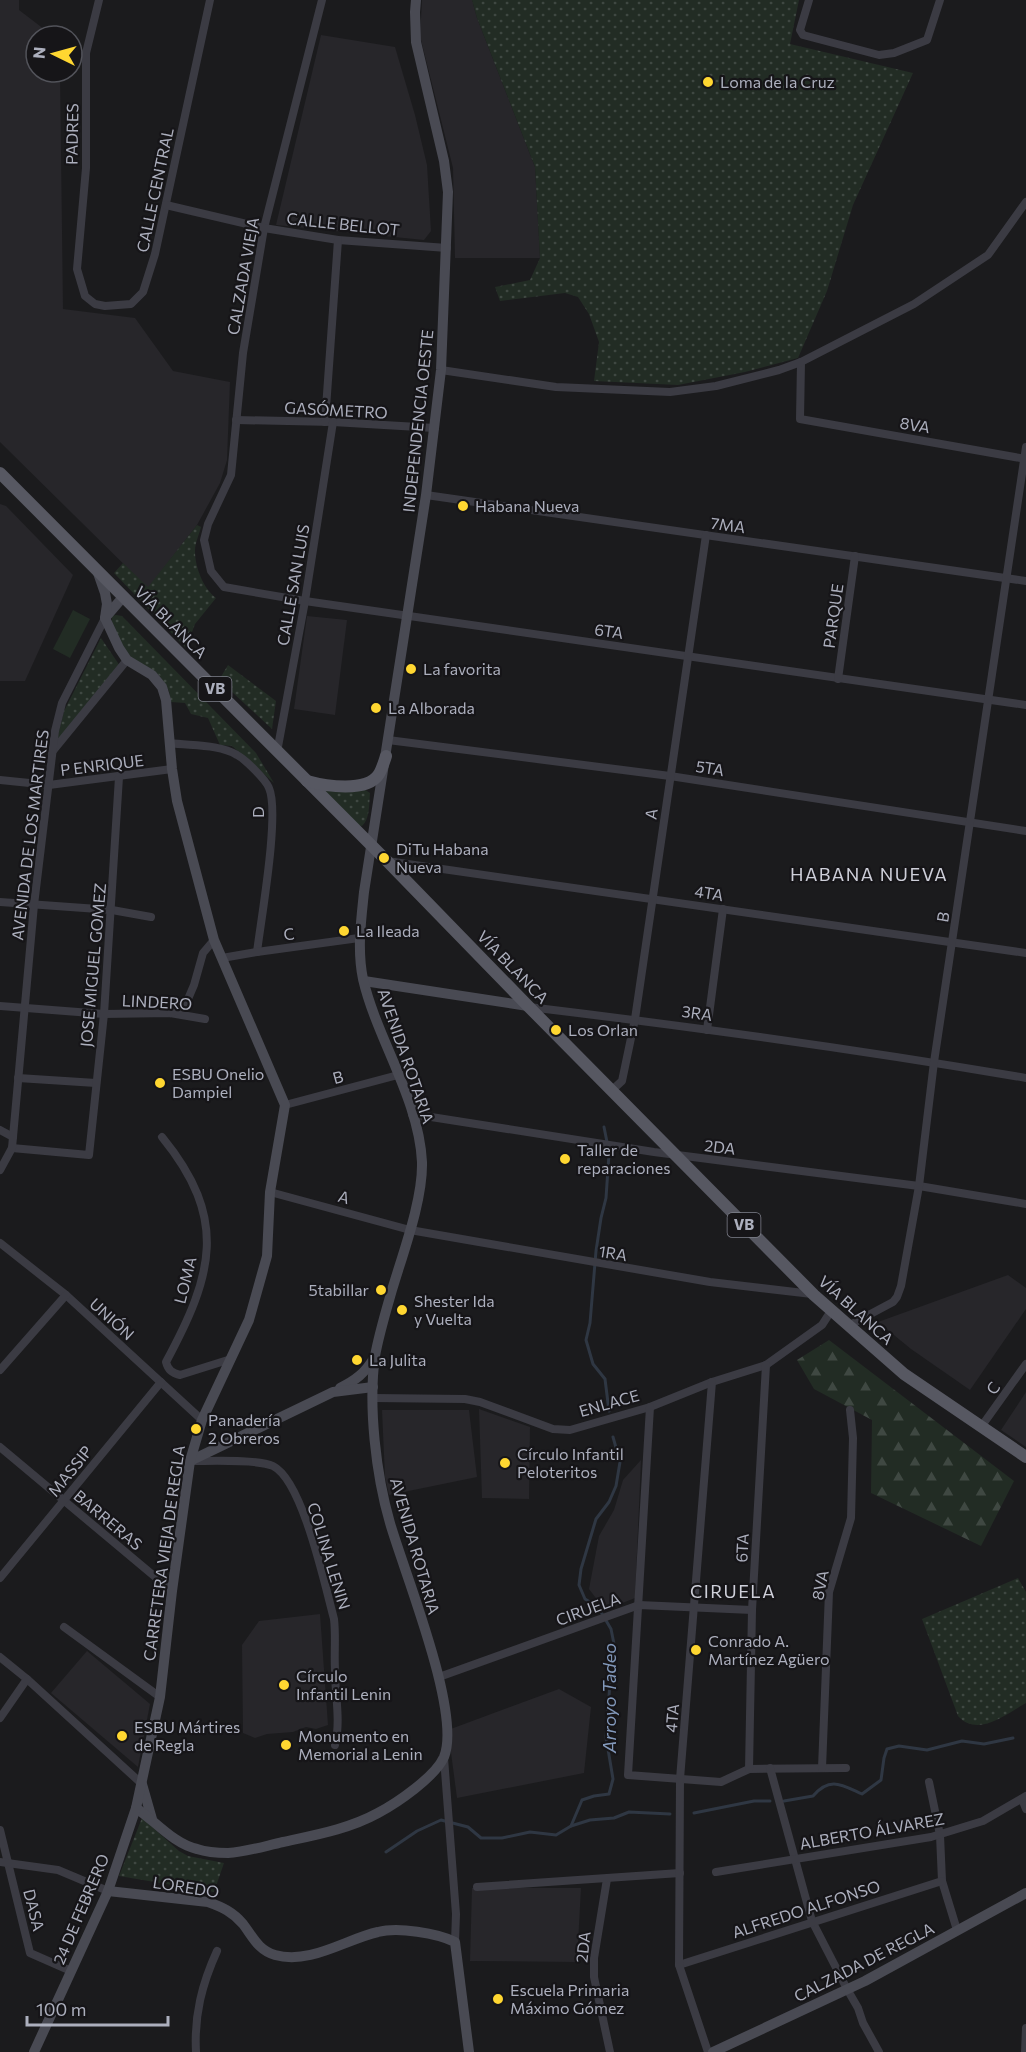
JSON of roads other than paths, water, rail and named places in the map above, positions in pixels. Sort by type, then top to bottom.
[{"type":"main road","name":"INDEPENDENCIA OESTE","points":[[371,845],[426,495],[441,370],[448,192],[444,161],[416,42],[416,0]]},
{"type":"main road","name":"VÍA BLANCA","points":[[0,473],[831,1311],[903,1374],[1026,1457]]},
{"type":"main road","points":[[97,569],[105,593],[105,618],[119,648],[127,660],[153,675],[162,687],[166,700],[177,801],[214,940],[285,1105]]},
{"type":"main road","points":[[105,618],[123,597]]},
{"type":"main road","points":[[307,781],[326,786],[366,784],[379,775],[386,756]]},
{"type":"main road","name":"AVENIDA ROTARIA","points":[[371,845],[359,938],[364,981],[412,1114],[422,1164],[410,1230],[387,1305],[376,1355],[373,1393],[380,1486],[439,1677],[447,1713],[448,1739],[444,1758]]},
{"type":"main road","name":"3RA","points":[[364,981],[528,1006]]},
{"type":"main road","name":"CARRETERA VIEJA DE REGLA","points":[[136,1808],[159,1697],[190,1461],[202,1420],[249,1320],[267,1256],[270,1192],[285,1105]]},
{"type":"main road","points":[[333,1392],[365,1373],[376,1355]]},
{"type":"main road","name":"ENLACE","points":[[190,1461],[333,1392],[373,1393]]},
{"type":"main road","points":[[136,1808],[183,1845],[198,1850],[228,1853],[335,1830],[378,1814],[430,1775],[444,1758]]},
{"type":"main road","points":[[142,1784],[152,1819]]},
{"type":"main road","name":"24 DE FEBRERO","points":[[34,2052],[108,1891],[136,1808]]},
{"type":"main road","name":"LOREDO","points":[[108,1891],[208,1902],[223,1907],[243,1925],[253,1941],[276,1955],[303,1956],[379,1932],[441,1935],[455,1942]]},
{"type":"main road","name":"CALZADA DE REGLA","points":[[718,2051],[847,1989],[1026,1893]]},
{"type":"main road","name":"AVENIDA ROTARIA","points":[[455,1942],[469,2052]]},
{"type":"street","name":"PADRES","points":[[77,269],[86,168],[86,53],[99,0]]},
{"type":"street","name":"CALLE CENTRAL","points":[[77,269],[85,296],[95,304],[105,306],[131,304],[143,292],[155,254],[210,0]]},
{"type":"street","name":"CALZADA VIEJA","points":[[207,558],[204,540],[208,524],[231,476],[243,353],[264,228],[322,0]]},
{"type":"street","points":[[808,0],[800,33],[879,55],[894,53],[927,40],[940,0]]},
{"type":"street","points":[[441,370],[556,387],[670,392],[716,386],[801,362],[914,303],[988,255],[1026,202]]},
{"type":"street","name":"CALLE BELLOT","points":[[166,205],[264,228],[338,240],[447,248]]},
{"type":"street","name":"CALLE SAN LUIS","points":[[277,752],[305,601],[329,422],[338,240]]},
{"type":"street","name":"8VA","points":[[801,362],[800,418],[1025,459]]},
{"type":"street","name":"GASÓMETRO","points":[[236,420],[435,428]]},
{"type":"street","name":"B","points":[[848,1326],[893,1302],[897,1297],[919,1186],[934,1062],[1026,447]]},
{"type":"street","name":"7MA","points":[[426,495],[1026,581]]},
{"type":"street","name":"A","points":[[611,1091],[622,1081],[634,1019],[706,535]]},
{"type":"street","name":"PARQUE","points":[[838,679],[855,556]]},
{"type":"street","name":"6TA","points":[[207,558],[210,571],[224,587],[305,601],[1026,705]]},
{"type":"street","name":"AVENIDA DE LOS MARTIRES","points":[[0,1170],[12,1148],[34,905],[55,731],[62,703],[105,618]]},
{"type":"street","points":[[52,752],[127,660]]},
{"type":"street","name":"5TA","points":[[388,740],[670,776],[1026,831]]},
{"type":"street","name":"D","points":[[170,743],[226,750],[239,756],[269,786],[272,802],[271,833],[257,952]]},
{"type":"street","name":"P ENRIQUE","points":[[0,780],[49,785],[172,769]]},
{"type":"street","name":"JOSE MIGUEL GOMEZ","points":[[12,1148],[89,1155],[104,1014],[119,777]]},
{"type":"street","name":"4TA","points":[[387,861],[1026,953]]},
{"type":"street","points":[[0,902],[112,910],[151,917]]},
{"type":"street","points":[[707,1030],[723,909]]},
{"type":"street","name":"C","points":[[222,958],[359,938]]},
{"type":"street","points":[[170,1013],[183,1008],[194,985],[203,952],[214,940]]},
{"type":"street","name":"LINDERO","points":[[0,1006],[104,1014],[170,1013],[205,1019]]},
{"type":"street","name":"3RA","points":[[528,1006],[934,1062],[1026,1078]]},
{"type":"street","name":"B","points":[[285,1105],[398,1076]]},
{"type":"street","points":[[18,1078],[96,1083]]},
{"type":"street","name":"2DA","points":[[412,1114],[674,1155],[919,1186],[1026,1204]]},
{"type":"street","points":[[0,1130],[13,1137]]},
{"type":"street","name":"LOMA","points":[[162,1137],[190,1176],[201,1200],[207,1229],[205,1265],[197,1299],[166,1362],[167,1368],[172,1373],[180,1375],[231,1359]]},
{"type":"street","name":"A","points":[[270,1192],[410,1230]]},
{"type":"street","name":"1RA","points":[[410,1230],[710,1282],[814,1294]]},
{"type":"street","name":"UNIÓN","points":[[0,1243],[66,1295],[202,1420]]},
{"type":"street","points":[[0,1370],[66,1295]]},
{"type":"street","name":"ENLACE","points":[[373,1393],[465,1398],[553,1429],[570,1430],[650,1407],[712,1382],[766,1365],[822,1324],[831,1311]]},
{"type":"street","name":"C","points":[[981,1427],[1026,1364]]},
{"type":"street","name":"6TA","points":[[749,1769],[752,1610],[766,1365]]},
{"type":"street","name":"MASSIP","points":[[0,1578],[161,1382]]},
{"type":"street","name":"4TA","points":[[708,2052],[679,1965],[680,1779],[712,1382]]},
{"type":"street","points":[[650,1407],[628,1776],[721,1782],[749,1769],[846,1768]]},
{"type":"street","name":"8VA","points":[[822,1768],[829,1592],[851,1518],[853,1438],[850,1410]]},
{"type":"street","name":"BARRERAS","points":[[0,1447],[172,1591]]},
{"type":"street","name":"COLINA LENIN","points":[[190,1461],[256,1462],[272,1465],[282,1473],[306,1516],[334,1619],[335,1668],[339,1706],[335,1745]]},
{"type":"street","name":"CIRUELA","points":[[439,1677],[639,1605],[752,1610]]},
{"type":"street","points":[[64,1627],[159,1697]]},
{"type":"street","points":[[0,1657],[142,1784]]},
{"type":"street","points":[[0,1718],[27,1679]]},
{"type":"street","name":"AVENIDA ROTARIA","points":[[444,1758],[456,1914],[455,1942]]},
{"type":"street","points":[[770,1768],[812,1921],[879,2052]]},
{"type":"street","points":[[929,1782],[940,1835],[942,1881],[957,1930]]},
{"type":"street","points":[[1024,1797],[1026,1809]]},
{"type":"street","name":"ALBERTO ÁLVAREZ","points":[[716,1872],[940,1835],[983,1821],[1024,1797]]},
{"type":"street","name":"DASA","points":[[0,1830],[4,1863],[30,1953],[71,1971]]},
{"type":"street","name":"LOREDO","points":[[4,1863],[58,1870],[108,1891]]},
{"type":"street","points":[[477,1887],[680,1873]]},
{"type":"street","name":"2DA","points":[[607,1879],[594,1958],[594,1977],[610,2052]]},
{"type":"street","name":"ALFREDO ALFONSO","points":[[679,1965],[942,1881]]},
{"type":"street","points":[[196,2052],[197,2009],[204,1980],[217,1951]]},
{"type":"street","points":[[1024,2052],[1026,2028]]},
{"type":"waterway","name":"Arroyo Tadeo","points":[[604,1127],[607,1142]]},
{"type":"waterway","name":"Arroyo Tadeo","points":[[609,1154],[606,1198],[596,1251],[590,1323],[586,1340],[593,1364],[605,1379],[609,1411]]},
{"type":"waterway","name":"Arroyo Tadeo","points":[[386,1852],[417,1831],[441,1820],[468,1827],[481,1838],[502,1838],[530,1832],[556,1835],[571,1826],[582,1800],[609,1794],[613,1779],[606,1737],[610,1683],[615,1661],[614,1644],[611,1629],[598,1607],[585,1599],[579,1585],[581,1569],[596,1519],[609,1502],[616,1486],[620,1462],[613,1437]]},
{"type":"waterway","points":[[784,1801],[813,1796],[831,1784],[842,1785],[862,1794],[881,1780],[887,1749],[899,1746],[927,1750],[962,1741],[984,1744],[1013,1738]]},
{"type":"waterway","points":[[694,1813],[754,1801],[770,1801]]},
{"type":"waterway","points":[[571,1826],[590,1820],[614,1818],[629,1812],[670,1814]]},
{"type":"place","name":"Loma de la Cruz","points":[[708,82]]},
{"type":"place","name":"Habana Nueva","points":[[463,506]]},
{"type":"place","name":"La favorita","points":[[411,669]]},
{"type":"place","name":"La Alborada","points":[[376,708]]},
{"type":"place","name":"DiTu Habana Nueva","points":[[384,858]]},
{"type":"place","name":"La Ileada","points":[[344,931]]},
{"type":"place","name":"Los Orlan","points":[[556,1030]]},
{"type":"place","name":"ESBU Onelio Dampiel","points":[[160,1083]]},
{"type":"place","name":"Taller de reparaciones","points":[[565,1159]]},
{"type":"place","name":"5tabillar","points":[[381,1290]]},
{"type":"place","name":"Shester Ida y Vuelta","points":[[402,1310]]},
{"type":"place","name":"La Julita","points":[[357,1360]]},
{"type":"place","name":"Panadería 2 Obreros","points":[[196,1429]]},
{"type":"place","name":"Círculo Infantil Peloteritos","points":[[505,1463]]},
{"type":"place","name":"Conrado A. Martínez Agüero","points":[[696,1650]]},
{"type":"place","name":"Círculo Infantil Lenin","points":[[284,1685]]},
{"type":"place","name":"ESBU Mártires de Regla","points":[[122,1736]]},
{"type":"place","name":"Monumento en Memorial a Lenin","points":[[286,1745]]},
{"type":"place","name":"Escuela Primaria Máximo Gómez","points":[[498,1999]]},
{"type":"district","name":"HABANA NUEVA","points":[[869,875]]},
{"type":"district","name":"CIRUELA","points":[[733,1592]]}]
